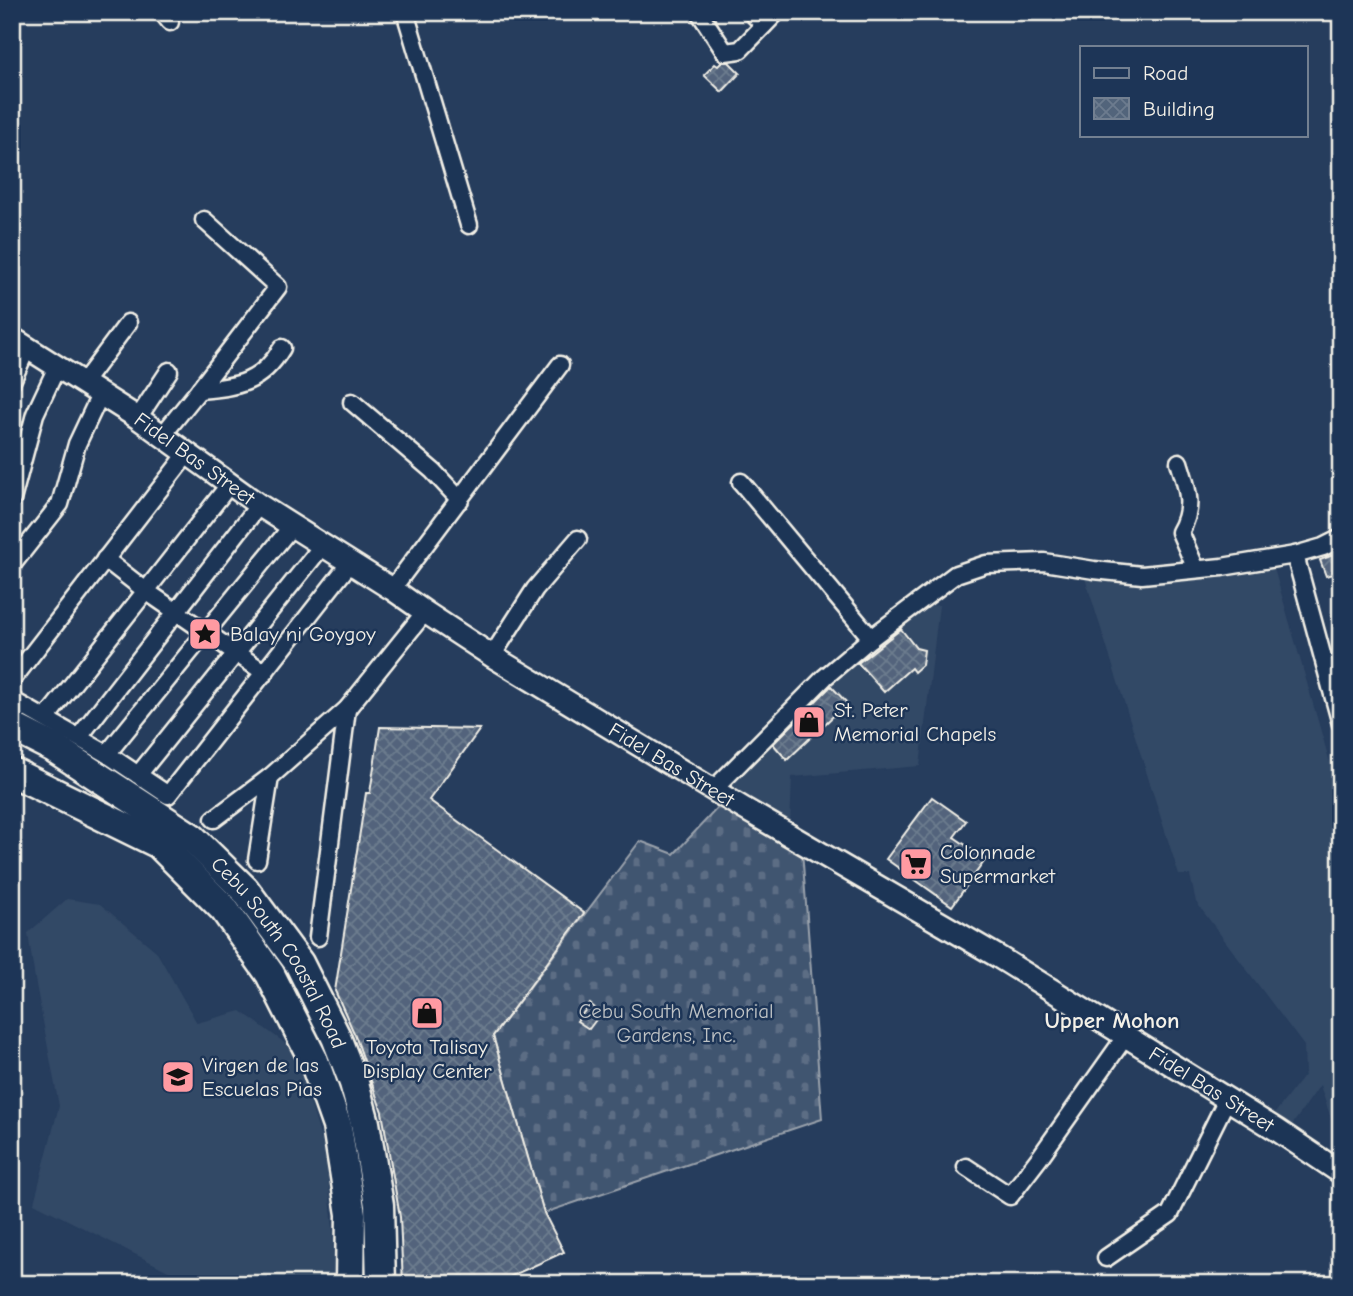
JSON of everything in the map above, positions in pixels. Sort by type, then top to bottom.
[{"type":"highway","name":"Cebu South Coastal Road","points":[[20,722],[192,838],[245,890],[299,963],[336,1037],[354,1083],[365,1123],[379,1205],[382,1284]]},
{"type":"highway","name":"Cebu South Coastal Road","points":[[12,772],[159,844],[225,909],[270,974],[314,1061],[337,1126],[351,1214],[350,1284]]},
{"type":"street","points":[[405,12],[470,225]]},
{"type":"street","points":[[699,12],[725,52],[740,50],[777,12]]},
{"type":"street","points":[[751,12],[764,25]]},
{"type":"street","points":[[161,437],[278,286],[204,220]]},
{"type":"street","points":[[12,565],[60,503],[93,388],[128,323]]},
{"type":"street","points":[[12,381],[20,343]]},
{"type":"street","name":"Fidel Bas Street","points":[[20,343],[138,418],[258,505],[393,589],[492,656],[713,790],[997,956],[1278,1130],[1341,1173]]},
{"type":"street","points":[[199,390],[221,389],[256,377],[268,369],[282,348]]},
{"type":"street","points":[[393,589],[560,365]]},
{"type":"street","points":[[12,500],[35,414],[57,367]]},
{"type":"street","points":[[138,418],[169,371]]},
{"type":"street","points":[[352,402],[433,471],[460,500]]},
{"type":"street","points":[[12,680],[187,454]]},
{"type":"street","points":[[1179,462],[1188,492],[1189,509],[1188,519],[1180,532],[1196,569]]},
{"type":"street","points":[[741,482],[871,638]]},
{"type":"street","points":[[46,718],[229,485]]},
{"type":"street","points":[[79,737],[258,505]]},
{"type":"street","points":[[107,754],[292,526]]},
{"type":"street","points":[[12,537],[26,548]]},
{"type":"street","points":[[492,656],[535,589],[579,539]]},
{"type":"street","points":[[713,790],[825,677],[871,638],[956,574],[986,564],[1044,562],[1142,575],[1222,567],[1295,555],[1341,539]]},
{"type":"street","points":[[138,775],[323,545]]},
{"type":"street","points":[[1295,555],[1341,724]]},
{"type":"street","points":[[105,559],[146,591],[265,673]]},
{"type":"street","points":[[12,700],[20,722],[46,718],[107,754],[168,795],[351,563]]},
{"type":"street","points":[[214,818],[270,777],[346,709],[425,612]]},
{"type":"street","points":[[318,937],[346,709]]},
{"type":"street","points":[[257,860],[270,777]]},
{"type":"street","points":[[967,1167],[1010,1196],[1125,1037]]},
{"type":"street","points":[[1106,1258],[1170,1214],[1227,1100]]},
{"type":"shaded area","points":[[1273,565],[1341,801],[1341,1139],[1338,1140],[1320,1085],[1290,1128],[1272,1117],[1305,1074],[1304,1046],[1196,902],[1190,875],[1179,875],[1084,575],[1207,578]]},
{"type":"shaded area","points":[[939,605],[920,766],[792,777],[790,827],[721,786],[811,698],[920,607]]},
{"type":"shaded area","name":"Virgen de las Escuelas Pias","points":[[67,899],[100,904],[156,951],[197,1023],[241,1011],[293,1049],[326,1154],[338,1284],[194,1284],[34,1203],[59,1106],[28,933]]},
{"type":"green space","name":"Cebu South Memorial Gardens, Inc.","points":[[722,803],[802,850],[822,1119],[544,1213],[493,1036],[640,841],[674,854]]},
{"type":"building","points":[[722,62],[729,62],[740,73],[722,92],[704,75],[715,64],[718,66]]},
{"type":"building","points":[[1336,554],[1341,566],[1341,595],[1332,574],[1326,576],[1320,560]]},
{"type":"building","points":[[901,629],[916,648],[924,650],[922,665],[914,672],[911,668],[884,692],[858,663]]},
{"type":"building","name":"St. Peter Memorial Chapels","points":[[831,686],[847,703],[787,760],[773,744]]},
{"type":"building","name":"Toyota Talisay Display Center","points":[[380,727],[480,729],[429,800],[584,913],[493,1036],[544,1213],[564,1252],[494,1284],[403,1284],[400,1217],[382,1112],[355,1035],[335,991],[366,793],[370,793]]},
{"type":"building","points":[[932,797],[966,821],[954,837],[986,859],[952,906],[886,859]]},
{"type":"building","points":[[590,1004],[601,1013],[589,1029],[577,1021]]},
{"type":"place","name":"Balay ni Goygoy","points":[[205,634]]},
{"type":"place","name":"St. Peter Memorial Chapels","points":[[809,722]]},
{"type":"place","name":"Colonnade Supermarket","points":[[916,864]]},
{"type":"place","name":"Toyota Talisay Display Center","points":[[427,1013]]},
{"type":"place","name":"Virgen de las Escuelas Pias","points":[[178,1077]]},
{"type":"district","name":"Upper Mohon","points":[[1112,1020]]}]
